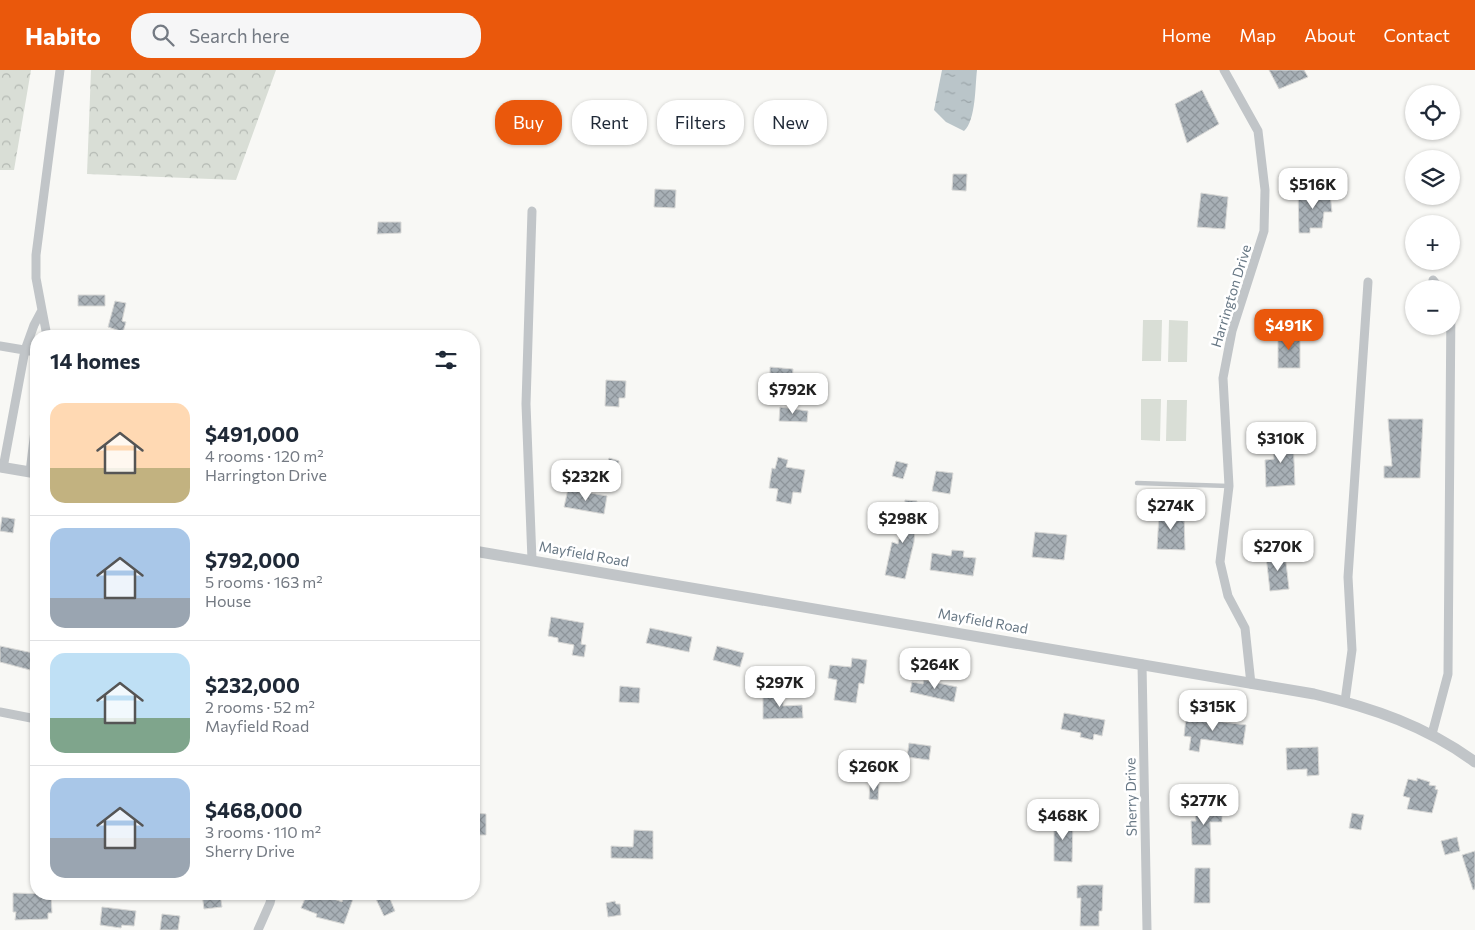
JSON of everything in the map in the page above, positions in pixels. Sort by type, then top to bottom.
[{"type":"street","points":[[46,330],[36,278],[36,255],[60,70]]},
{"type":"street","name":"Harrington Drive","points":[[1224,70],[1258,131],[1266,190],[1264,231],[1232,331],[1222,378],[1230,486],[1220,562],[1228,596],[1245,628],[1251,684]]},
{"type":"street","points":[[532,211],[526,404],[532,560]]},
{"type":"street","points":[[1344,701],[1352,650],[1348,577],[1368,282]]},
{"type":"street","points":[[32,330],[42,310]]},
{"type":"street","points":[[1432,734],[1448,674],[1451,335]]},
{"type":"street","points":[[30,336],[25,350],[1,467],[30,472]]},
{"type":"street","points":[[0,346],[30,351]]},
{"type":"street","name":"Mayfield Road","points":[[480,552],[1142,664],[1344,701],[1374,709],[1432,734],[1475,762]]},
{"type":"street","name":"Sherry Drive","points":[[1142,664],[1147,930]]},
{"type":"street","points":[[0,712],[30,718]]},
{"type":"street","points":[[258,930],[271,900]]},
{"type":"lane","points":[[1137,482],[1230,486]]},
{"type":"green space","points":[[0,70],[31,70],[14,170],[0,170]]},
{"type":"green space","points":[[91,70],[276,70],[236,180],[87,174]]},
{"type":"green space","points":[[1143,320],[1162,320],[1161,361],[1142,361]]},
{"type":"green space","points":[[1169,320],[1188,321],[1187,362],[1168,362]]},
{"type":"green space","points":[[1141,399],[1161,399],[1160,441],[1141,440]]},
{"type":"green space","points":[[1167,400],[1187,400],[1186,441],[1166,441]]},
{"type":"water","points":[[942,70],[977,70],[973,111],[968,126],[964,131],[946,122],[934,110]]},
{"type":"building","points":[[1269,70],[1304,70],[1308,77],[1279,89]]},
{"type":"building","points":[[1202,90],[1219,124],[1187,143],[1175,104]]},
{"type":"building","points":[[953,174],[967,174],[966,191],[952,190]]},
{"type":"building","points":[[655,189],[676,190],[675,208],[654,207]]},
{"type":"building","points":[[1298,191],[1330,193],[1332,212],[1324,212],[1322,228],[1310,228],[1310,233],[1299,233]]},
{"type":"building","points":[[1201,193],[1228,197],[1225,229],[1197,227]]},
{"type":"building","points":[[378,222],[401,222],[401,233],[377,234]]},
{"type":"building","points":[[78,295],[105,295],[105,306],[78,306]]},
{"type":"building","points":[[115,301],[126,303],[122,321],[126,322],[124,330],[108,327]]},
{"type":"building","points":[[1300,334],[1300,368],[1278,368],[1278,335]]},
{"type":"building","points":[[770,367],[793,369],[792,385],[770,383]]},
{"type":"building","points":[[606,380],[626,381],[625,398],[619,398],[619,407],[605,406]]},
{"type":"building","points":[[780,407],[808,411],[807,422],[779,421]]},
{"type":"building","points":[[1388,419],[1423,419],[1420,478],[1384,478],[1384,466],[1392,466]]},
{"type":"building","points":[[1293,438],[1295,485],[1266,487],[1265,460],[1274,459],[1273,439]]},
{"type":"building","points":[[778,457],[788,460],[786,467],[805,470],[801,493],[793,492],[791,504],[776,501],[778,489],[769,488],[772,468],[775,469]]},
{"type":"building","points":[[609,458],[619,461],[616,475],[606,472]]},
{"type":"building","points":[[896,461],[908,464],[903,479],[892,476]]},
{"type":"building","points":[[936,471],[953,473],[950,494],[932,491]]},
{"type":"building","points":[[568,489],[607,496],[604,514],[564,507]]},
{"type":"building","points":[[905,500],[917,501],[914,542],[905,579],[885,575],[892,542],[898,544],[899,539],[903,540]]},
{"type":"building","points":[[1166,509],[1176,509],[1179,514],[1184,514],[1185,550],[1157,549],[1159,514],[1164,514]]},
{"type":"building","points":[[2,517],[15,519],[13,533],[0,531]]},
{"type":"building","points":[[1035,532],[1067,535],[1064,560],[1032,557]]},
{"type":"building","points":[[952,550],[964,551],[963,557],[976,558],[973,576],[930,570],[932,553],[951,556]]},
{"type":"building","points":[[1285,554],[1289,589],[1270,591],[1266,556]]},
{"type":"building","points":[[551,617],[584,623],[581,644],[586,645],[584,657],[572,655],[574,645],[558,642],[558,638],[548,636]]},
{"type":"building","points":[[650,628],[692,637],[689,652],[646,643]]},
{"type":"building","points":[[0,646],[30,652],[30,670],[0,662]]},
{"type":"building","points":[[717,646],[744,653],[740,667],[713,660]]},
{"type":"building","points":[[852,658],[867,660],[864,684],[859,683],[856,703],[834,700],[837,680],[828,678],[830,665],[851,667]]},
{"type":"building","points":[[924,680],[957,687],[954,702],[910,692],[912,682],[923,684]]},
{"type":"building","points":[[620,686],[640,688],[639,703],[619,702]]},
{"type":"building","points":[[763,694],[783,694],[783,706],[802,705],[803,718],[763,719]]},
{"type":"building","points":[[1064,713],[1105,720],[1102,736],[1094,734],[1093,740],[1080,737],[1081,733],[1061,729]]},
{"type":"building","points":[[1186,717],[1246,725],[1243,745],[1201,739],[1199,752],[1189,750],[1191,737],[1184,736]]},
{"type":"building","points":[[909,743],[931,746],[929,760],[907,757]]},
{"type":"building","points":[[1318,747],[1319,775],[1307,776],[1307,769],[1287,770],[1286,748]]},
{"type":"building","points":[[1417,778],[1430,782],[1429,785],[1436,786],[1435,789],[1438,790],[1432,813],[1407,809],[1410,798],[1403,796],[1408,779],[1417,781]]},
{"type":"building","points":[[870,783],[879,784],[878,800],[869,799]]},
{"type":"building","points":[[1222,809],[1222,822],[1210,822],[1211,845],[1192,845],[1191,821],[1196,821],[1195,810]]},
{"type":"building","points":[[1352,813],[1364,815],[1361,830],[1349,828]]},
{"type":"building","points":[[480,814],[486,814],[486,835],[480,835]]},
{"type":"building","points":[[1054,821],[1073,822],[1072,862],[1054,861]]},
{"type":"building","points":[[634,830],[653,831],[653,859],[611,858],[611,846],[633,847]]},
{"type":"building","points":[[1457,837],[1460,851],[1445,855],[1441,841]]},
{"type":"building","points":[[1475,851],[1475,889],[1473,890],[1462,855]]},
{"type":"building","points":[[1195,868],[1210,868],[1210,903],[1194,903]]},
{"type":"building","points":[[1103,885],[1102,911],[1099,911],[1099,926],[1080,926],[1081,898],[1077,898],[1077,886]]},
{"type":"building","points":[[13,893],[30,893],[30,900],[51,900],[52,913],[48,913],[48,919],[15,920],[16,912],[13,912]]},
{"type":"building","points":[[203,900],[221,900],[222,907],[204,909]]},
{"type":"building","points":[[304,900],[336,900],[342,902],[343,900],[353,900],[344,924],[316,917],[317,914],[301,908]]},
{"type":"building","points":[[376,900],[390,900],[395,911],[384,916]]},
{"type":"building","points":[[615,901],[616,904],[620,904],[621,915],[608,917],[606,903]]},
{"type":"building","points":[[102,907],[136,911],[134,926],[122,925],[121,928],[100,925]]},
{"type":"building","points":[[162,914],[180,916],[178,930],[160,930]]}]
